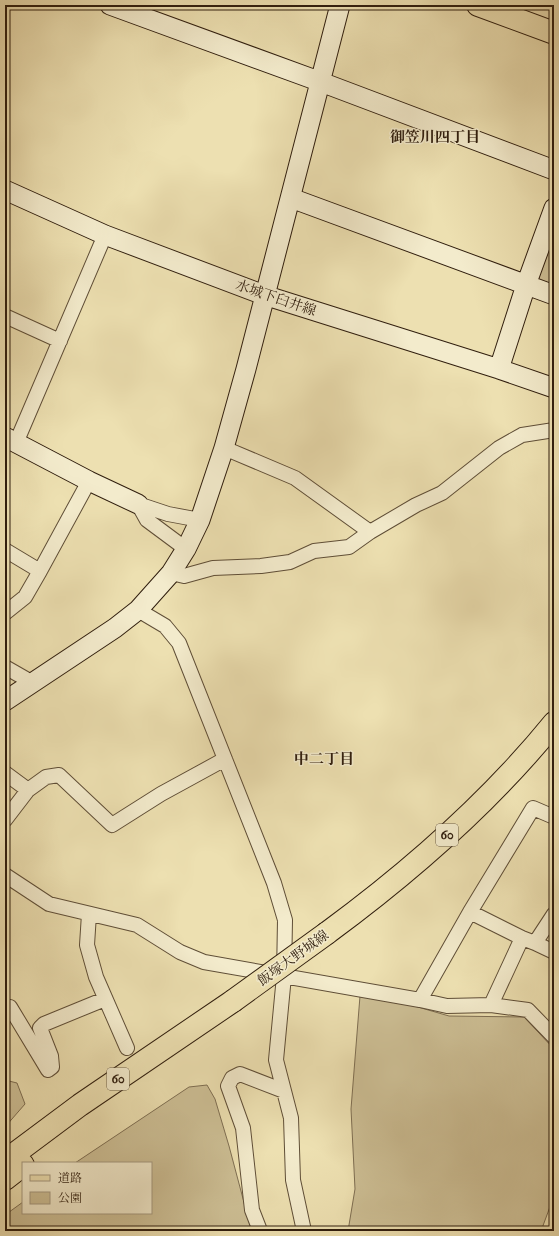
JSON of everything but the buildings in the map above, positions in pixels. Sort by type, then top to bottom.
[{"type":"main road","points":[[478,5],[554,33]]},
{"type":"main road","points":[[520,5],[554,17]]},
{"type":"main road","name":"飯塚大野城線","points":[[331,939],[351,916],[429,852],[488,796],[554,723]]},
{"type":"main road","name":"飯塚大野城線","points":[[27,1162],[331,939],[390,904],[438,863],[493,811],[554,745]]},
{"type":"main road","name":"飯塚大野城線","points":[[5,1161],[80,1105],[237,1007]]},
{"type":"main road","points":[[5,1179],[22,1166]]},
{"type":"street","points":[[110,5],[321,82],[554,170]]},
{"type":"street","points":[[5,701],[115,628],[138,610],[171,573],[186,549],[200,520],[224,448],[291,198],[340,5]]},
{"type":"street","name":"水城下臼井線","points":[[5,190],[105,234],[264,295],[499,369],[554,388]]},
{"type":"street","points":[[291,198],[554,295]]},
{"type":"street","points":[[499,369],[526,285],[554,208]]},
{"type":"street","points":[[105,234],[60,341],[11,440],[89,481],[138,504],[168,514],[200,520]]},
{"type":"street","points":[[5,316],[60,341]]},
{"type":"street","points":[[171,573],[184,576],[213,568],[261,566],[290,562],[314,551],[349,547],[370,532],[416,505],[442,493],[499,448],[522,435],[554,430]]},
{"type":"street","points":[[224,448],[295,478],[370,532]]},
{"type":"street","points":[[5,613],[25,597],[89,481]]},
{"type":"street","points":[[138,504],[147,520],[186,549]]},
{"type":"street","points":[[5,550],[40,571]]},
{"type":"street","points":[[138,610],[165,626],[179,643],[274,883],[285,920],[284,976],[276,1060],[291,1118],[293,1180],[304,1231]]},
{"type":"street","points":[[5,667],[33,683]]},
{"type":"street","points":[[5,820],[28,790],[46,777],[59,775],[112,825],[160,794],[225,759]]},
{"type":"street","points":[[5,773],[28,790]]},
{"type":"street","points":[[420,1000],[470,912],[533,808],[554,817]]},
{"type":"street","points":[[5,875],[49,904],[137,925],[180,952],[204,962],[447,1006],[491,1004],[528,1010],[554,1037]]},
{"type":"street","points":[[470,912],[554,952]]},
{"type":"street","points":[[89,914],[87,945],[96,977],[127,1048]]},
{"type":"street","points":[[491,1004],[529,940],[554,914]]},
{"type":"street","points":[[5,1009],[10,1007],[48,1070],[52,1067],[51,1056],[40,1028],[44,1024],[105,999]]},
{"type":"street","points":[[259,1228],[252,1210],[243,1128],[228,1086],[232,1078],[240,1074],[284,1091]]},
{"type":"green space","points":[[554,227],[554,287],[541,283],[536,274]]},
{"type":"green space","points":[[360,996],[411,1005],[449,1016],[524,1017],[554,1049],[554,1196],[541,1231],[348,1231],[355,1189],[351,1109]]},
{"type":"green space","points":[[5,1080],[17,1083],[25,1104],[5,1127]]},
{"type":"green space","points":[[207,1085],[215,1099],[250,1225],[254,1231],[5,1231],[5,1215],[22,1203],[22,1214],[152,1214],[152,1162],[76,1162],[189,1087]]},
{"type":"district","name":"御笠川四丁目","points":[[435,137]]},
{"type":"district","name":"中二丁目","points":[[324,759]]}]
